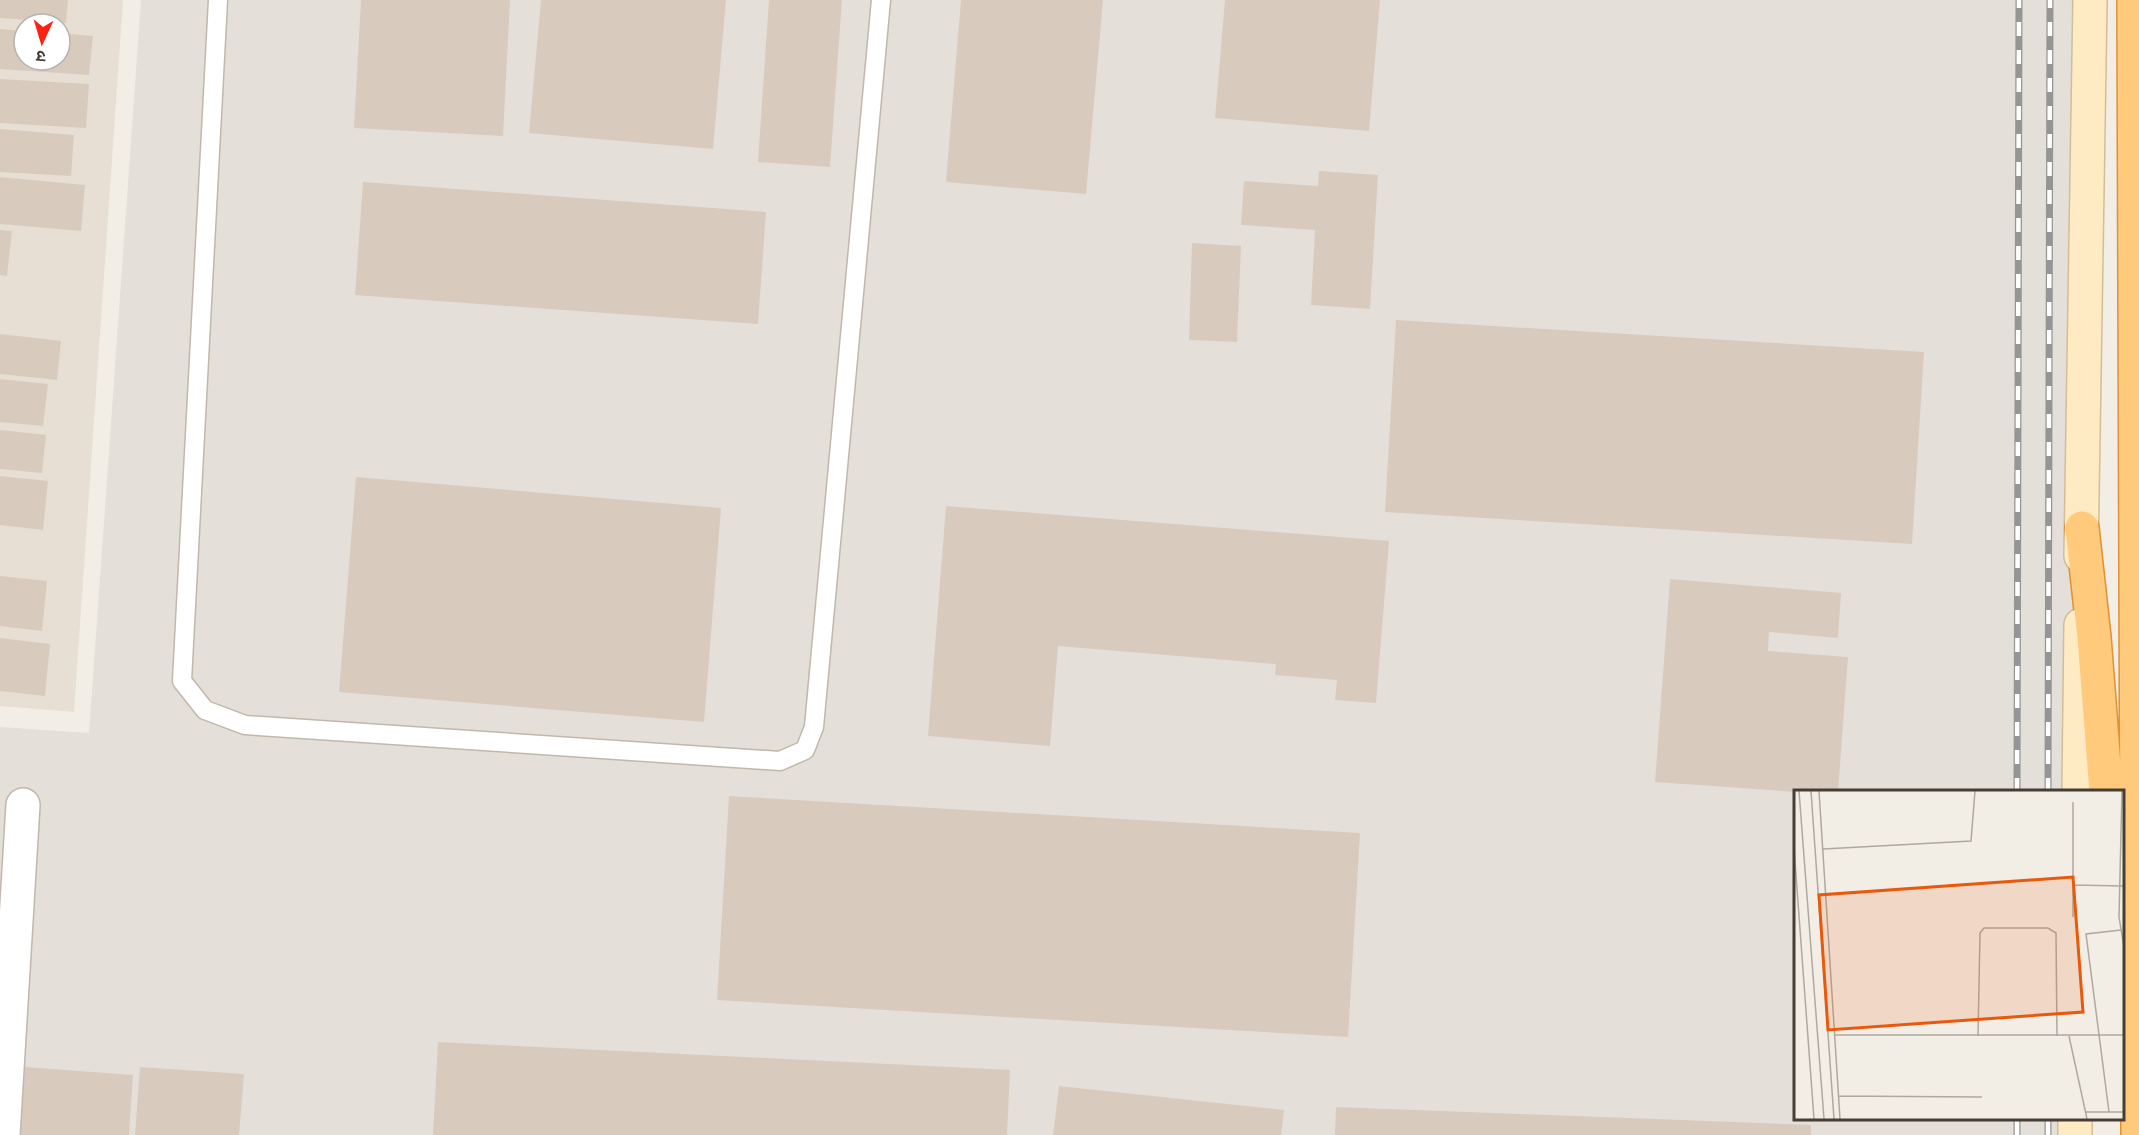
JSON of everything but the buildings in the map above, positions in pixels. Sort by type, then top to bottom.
[{"type":"highway","points":[[2134,0],[2138,1135]]},
{"type":"highway","points":[[2082,528],[2094,637],[2106,790]]},
{"type":"highway","points":[[2124,907],[2138,963]]},
{"type":"main road","points":[[2079,790],[2090,0]]},
{"type":"street","points":[[3,1135],[4,1069],[23,805]]},
{"type":"lane","points":[[218,0],[182,681],[205,710],[245,725],[780,761],[806,750],[814,727],[880,0]]},
{"type":"shaded area","points":[[0,0],[123,0],[74,712],[0,706]]},
{"type":"shaded area","points":[[141,0],[2073,0],[2080,790],[1794,790],[1794,1120],[2082,1120],[2082,1135],[0,1135],[0,727],[89,733]]},
{"type":"railway","points":[[2017,790],[2019,0]]},
{"type":"railway","points":[[2048,790],[2050,0]]},
{"type":"railway","points":[[2017,1120],[2017,1135]]},
{"type":"railway","points":[[2048,1120],[2048,1135]]}]
